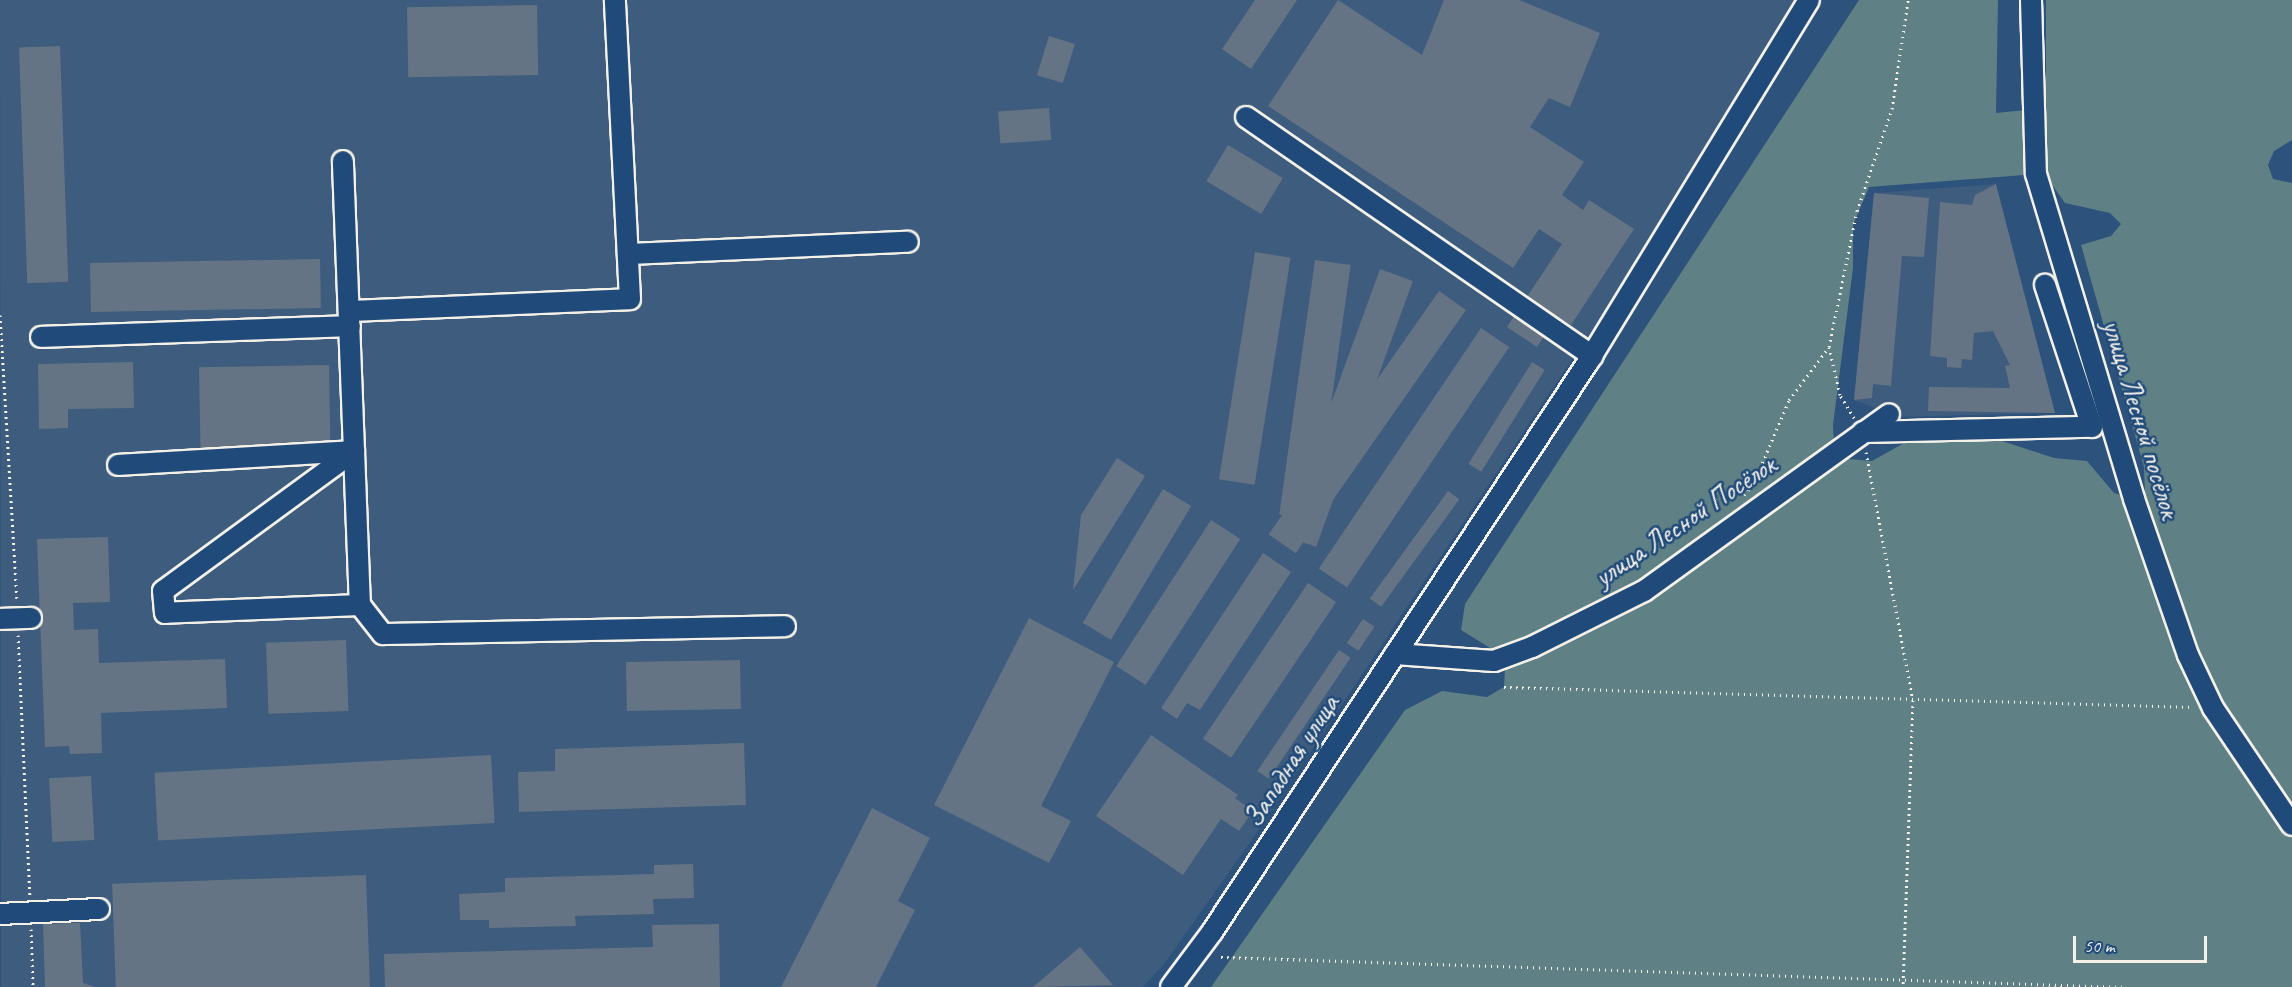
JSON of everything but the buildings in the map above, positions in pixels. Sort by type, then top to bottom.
[{"type":"street","points":[[42,337],[349,319],[630,299],[615,0]]},
{"type":"street","name":"Западная улица","points":[[1171,987],[1212,932],[1592,356],[1809,0]]},
{"type":"street","name":"улица Лесной посёлок","points":[[2031,0],[2036,174],[2113,427],[2188,655],[2213,708],[2292,825]]},
{"type":"street","points":[[1246,117],[1592,356]]},
{"type":"street","points":[[343,161],[360,604],[383,634],[785,626]]},
{"type":"street","points":[[628,254],[908,242]]},
{"type":"street","points":[[2045,285],[2092,427]]},
{"type":"street","name":"улица Лесной Посёлок","points":[[1395,654],[1494,661],[1532,647],[1644,591],[1889,414]]},
{"type":"street","points":[[1863,432],[2113,427]]},
{"type":"street","points":[[118,465],[354,452]]},
{"type":"street","points":[[354,452],[163,591],[165,613],[360,604]]},
{"type":"street","points":[[0,914],[99,909]]},
{"type":"path","points":[[1903,987],[1913,700],[1863,432],[1840,395],[1829,347],[1857,212],[1892,109],[1908,0]]},
{"type":"path","points":[[0,315],[33,987]]},
{"type":"path","points":[[1737,501],[1753,485],[1789,400],[1829,347]]},
{"type":"path","points":[[1504,687],[2213,708]]},
{"type":"path","points":[[1221,957],[2126,987]]},
{"type":"shaded area","points":[[0,0],[1812,0],[1249,844],[1164,964],[1143,987],[1,987]]},
{"type":"shaded area","points":[[1996,184],[2055,413],[1898,417],[1854,400],[1874,193]]},
{"type":"green space","points":[[1859,0],[1998,0],[1996,113],[2046,108],[2046,0],[2292,0],[2292,140],[2274,151],[2268,165],[2273,179],[2292,183],[2292,987],[1211,987],[1405,710],[1442,691],[1487,697],[1504,687],[1505,668],[1490,648],[1461,630],[1465,604]],"holes":[[[2036,174],[2046,176],[2065,203],[2110,213],[2121,224],[2111,236],[2081,245],[2144,467],[2145,494],[2134,499],[2114,493],[2087,461],[2054,458],[1990,437],[1913,438],[1872,461],[1848,459],[1839,454],[1834,445],[1833,425],[1853,268],[1853,225],[1869,187]]]}]
